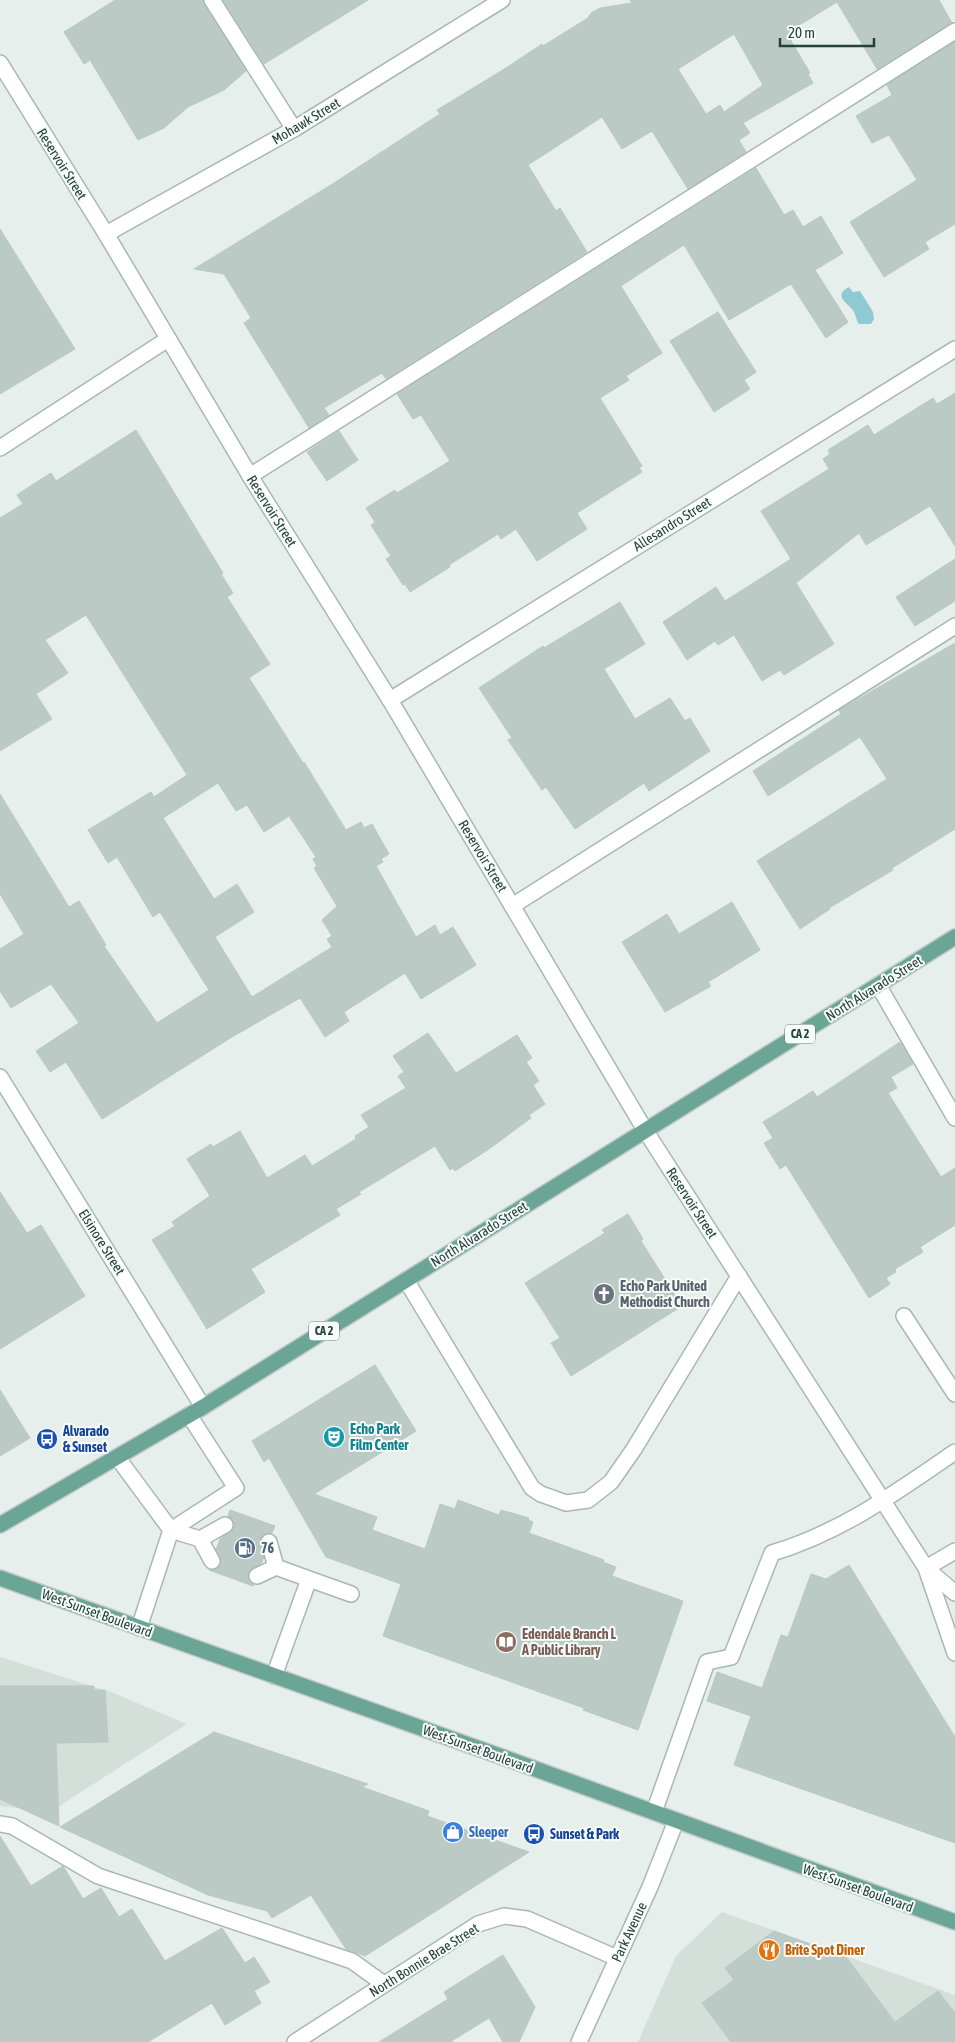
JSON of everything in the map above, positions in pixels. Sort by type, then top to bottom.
[{"type":"main road","name":"North Alvarado Street","points":[[0,1525],[203,1407],[955,937]]},
{"type":"main road","name":"West Sunset Boulevard","points":[[0,1578],[955,1922]]},
{"type":"street","points":[[212,0],[294,130]]},
{"type":"street","name":"Mohawk Street","points":[[106,234],[294,130],[502,0]]},
{"type":"street","points":[[250,476],[955,31]]},
{"type":"street","name":"Reservoir Street","points":[[0,63],[106,234],[250,476],[390,700],[645,1130],[926,1568],[955,1653]]},
{"type":"street","points":[[0,448],[168,339]]},
{"type":"street","name":"Allesandro Street","points":[[390,700],[955,349]]},
{"type":"street","points":[[512,906],[955,626]]},
{"type":"street","points":[[878,985],[955,1118]]},
{"type":"street","name":"Elsinore Street","points":[[0,1077],[203,1407]]},
{"type":"street","points":[[406,1280],[532,1488],[541,1494],[566,1504],[588,1500],[612,1482],[634,1449],[738,1276]]},
{"type":"street","points":[[904,1316],[955,1394]]},
{"type":"street","points":[[139,1628],[171,1530],[236,1488],[189,1415]]},
{"type":"street","points":[[654,1812],[707,1662],[731,1657],[772,1553],[791,1548],[836,1528],[883,1502],[955,1452]]},
{"type":"street","points":[[117,1457],[171,1530],[218,1545]]},
{"type":"street","points":[[200,1539],[225,1525]]},
{"type":"street","points":[[200,1539],[212,1561]]},
{"type":"street","points":[[257,1576],[269,1564],[269,1542]]},
{"type":"street","points":[[955,1551],[926,1568],[955,1593]]},
{"type":"street","points":[[269,1564],[351,1594]]},
{"type":"street","points":[[274,1676],[309,1579]]},
{"type":"street","name":"Park Avenue","points":[[579,2042],[650,1887],[676,1821]]},
{"type":"street","points":[[0,1824],[12,1826],[98,1876],[352,1961],[384,1984]]},
{"type":"street","name":"North Bonnie Brae Street","points":[[295,2042],[478,1924],[504,1916],[527,1919],[617,1958]]},
{"type":"shaded area","points":[[0,1657],[111,1692],[187,1724],[50,1812],[0,1806]]},
{"type":"shaded area","points":[[722,1912],[955,1995],[955,2042],[638,2042],[676,1956]]},
{"type":"water","points":[[849,287],[853,292],[860,291],[873,312],[874,319],[871,324],[859,324],[853,311],[842,298],[842,293]]},
{"type":"building","points":[[115,0],[203,0],[246,71],[224,90],[188,107],[164,128],[138,140],[90,60],[84,64],[64,32]]},
{"type":"building","points":[[223,0],[368,0],[264,64]]},
{"type":"building","points":[[630,0],[939,0],[952,23],[877,69],[837,2],[796,27],[799,33],[790,39],[810,73],[808,74],[813,83],[743,123],[750,133],[739,140],[746,152],[688,189],[652,131],[622,149],[602,117],[528,165],[556,211],[560,208],[587,252],[386,379],[382,373],[324,408],[329,415],[309,428],[244,323],[251,318],[224,274],[194,269],[334,183],[440,114],[437,110],[542,44],[543,46],[588,18],[591,13],[600,8],[632,3]],"holes":[[[734,34],[763,85],[724,112],[720,105],[706,114],[678,69]]]},
{"type":"building","points":[[955,42],[955,224],[925,242],[929,249],[884,277],[850,222],[917,180],[889,135],[872,143],[856,116],[892,95],[887,85]]},
{"type":"building","points":[[756,168],[784,215],[793,210],[803,227],[821,216],[843,253],[815,270],[848,322],[826,338],[791,284],[729,320],[684,245],[621,286],[662,353],[626,376],[629,380],[600,398],[642,466],[639,468],[642,472],[577,513],[587,529],[537,561],[516,529],[501,539],[498,534],[410,592],[405,584],[403,585],[386,559],[391,556],[371,525],[375,522],[366,508],[395,490],[397,493],[450,461],[421,415],[413,419],[397,394]]},
{"type":"building","points":[[0,229],[75,349],[0,394]]},
{"type":"building","points":[[718,312],[756,372],[744,380],[750,389],[714,412],[670,341]]},
{"type":"building","points":[[955,393],[955,546],[930,506],[866,545],[859,533],[796,583],[834,644],[784,675],[780,670],[762,681],[734,635],[718,645],[715,641],[687,660],[663,622],[716,587],[725,601],[791,559],[761,511],[829,469],[823,459],[830,454],[828,450],[868,425],[874,435],[933,398],[937,404]]},
{"type":"building","points":[[136,430],[223,573],[221,574],[233,593],[227,597],[270,664],[249,678],[303,763],[346,830],[361,822],[364,828],[372,824],[389,854],[381,859],[383,862],[376,866],[416,937],[435,925],[440,935],[453,927],[476,965],[421,999],[405,973],[344,1012],[349,1021],[325,1037],[300,998],[232,1037],[102,1119],[66,1062],[50,1072],[36,1051],[79,1023],[51,984],[11,1008],[0,991],[0,949],[24,934],[0,894],[0,794],[69,907],[79,901],[106,945],[104,946],[157,1023],[209,990],[160,912],[153,917],[117,857],[108,863],[88,830],[151,792],[154,797],[187,775],[86,615],[45,640],[68,673],[36,694],[52,719],[0,751],[0,518],[23,504],[17,495],[32,485],[51,473],[56,481]],"holes":[[[218,783],[236,811],[247,805],[264,832],[289,816],[316,857],[313,859],[317,866],[314,868],[337,906],[322,920],[332,936],[327,939],[332,947],[252,997],[215,937],[254,912],[237,884],[214,899],[163,818]]]},
{"type":"building","points":[[339,431],[358,460],[327,481],[307,452]]},
{"type":"building","points":[[955,559],[955,601],[915,626],[896,597]]},
{"type":"building","points":[[620,602],[645,644],[604,669],[635,719],[670,698],[685,721],[690,718],[710,751],[649,791],[644,783],[575,829],[546,787],[542,790],[508,740],[512,738],[479,688],[543,646],[544,648]]},
{"type":"building","points":[[955,643],[955,829],[892,868],[893,870],[829,908],[800,929],[757,861],[887,779],[860,737],[768,796],[753,771],[841,714],[839,710]]},
{"type":"building","points":[[732,902],[760,950],[708,982],[711,986],[665,1012],[622,942],[667,914],[679,934]]},
{"type":"building","points":[[428,1033],[456,1073],[517,1035],[532,1058],[526,1062],[539,1081],[533,1085],[545,1104],[529,1115],[531,1118],[455,1171],[453,1168],[450,1170],[435,1146],[359,1192],[361,1194],[336,1209],[340,1215],[251,1269],[265,1292],[207,1329],[152,1240],[175,1226],[172,1222],[210,1196],[187,1159],[211,1144],[213,1147],[240,1131],[267,1178],[305,1155],[312,1166],[356,1139],[355,1136],[369,1127],[361,1115],[406,1088],[398,1076],[404,1072],[393,1056]]},
{"type":"building","points":[[900,1042],[913,1064],[891,1077],[897,1088],[888,1093],[941,1177],[955,1168],[955,1225],[920,1247],[923,1252],[895,1269],[896,1272],[886,1278],[890,1284],[869,1298],[786,1165],[780,1169],[764,1143],[773,1138],[763,1122],[813,1091],[817,1097]]},
{"type":"building","points":[[0,1192],[27,1233],[41,1225],[85,1296],[0,1349]]},
{"type":"building","name":"Echo Park United Methodist Church","points":[[628,1214],[643,1239],[641,1241],[682,1306],[571,1376],[551,1343],[560,1338],[525,1283],[605,1233],[602,1230]]},
{"type":"building","points":[[375,1365],[416,1431],[314,1494],[377,1517],[372,1530],[425,1549],[440,1504],[455,1509],[458,1500],[499,1515],[501,1510],[529,1518],[528,1520],[533,1522],[529,1533],[604,1560],[603,1562],[616,1567],[612,1576],[683,1601],[638,1730],[583,1710],[584,1708],[383,1636],[401,1584],[326,1557],[269,1458],[264,1462],[252,1441]]},
{"type":"building","points":[[0,1390],[30,1438],[0,1456]]},
{"type":"building","points":[[230,1510],[275,1526],[272,1533],[266,1533],[260,1539],[264,1557],[261,1564],[253,1568],[248,1575],[248,1580],[254,1584],[253,1586],[209,1570],[216,1569],[220,1565],[220,1557],[216,1549],[220,1539],[233,1529],[233,1521],[228,1516]]},
{"type":"building","points":[[849,1565],[955,1737],[955,1843],[734,1765],[751,1716],[707,1701],[717,1672],[762,1688],[781,1635],[788,1637],[811,1574],[826,1579]]},
{"type":"building","points":[[0,1686],[94,1686],[94,1690],[105,1690],[108,1742],[56,1743],[59,1826],[0,1799]]},
{"type":"building","points":[[214,1732],[368,1784],[362,1787],[429,1811],[427,1816],[529,1852],[365,1956],[346,1949],[311,1895],[272,1918],[267,1911],[208,1895],[60,1827]]},
{"type":"building","points":[[0,1836],[31,1886],[63,1866],[83,1899],[101,1888],[119,1917],[132,1909],[165,1961],[222,1928],[245,1963],[254,1957],[270,1982],[254,1991],[261,2003],[225,2025],[212,2003],[148,2042],[0,2042]]},
{"type":"building","points":[[774,1931],[846,1957],[895,2022],[938,1991],[955,2013],[955,2042],[731,2042],[702,2003],[734,1980],[725,1968]]},
{"type":"building","points":[[503,1955],[535,2007],[519,2042],[503,2042],[489,2018],[450,2042],[379,2042],[448,1999],[444,1992]]},
{"type":"place","name":"Echo Park United Methodist Church","points":[[604,1294]]},
{"type":"place","name":"Echo Park Film Center","points":[[334,1437]]},
{"type":"place","name":"Alvarado & Sunset","points":[[47,1439]]},
{"type":"place","name":"76","points":[[245,1548]]},
{"type":"place","name":"Edendale Branch L A Public Library","points":[[506,1642]]},
{"type":"place","name":"Sleeper","points":[[453,1832]]},
{"type":"place","name":"Sunset & Park","points":[[534,1834]]},
{"type":"place","name":"Brite Spot Diner","points":[[769,1950]]}]
